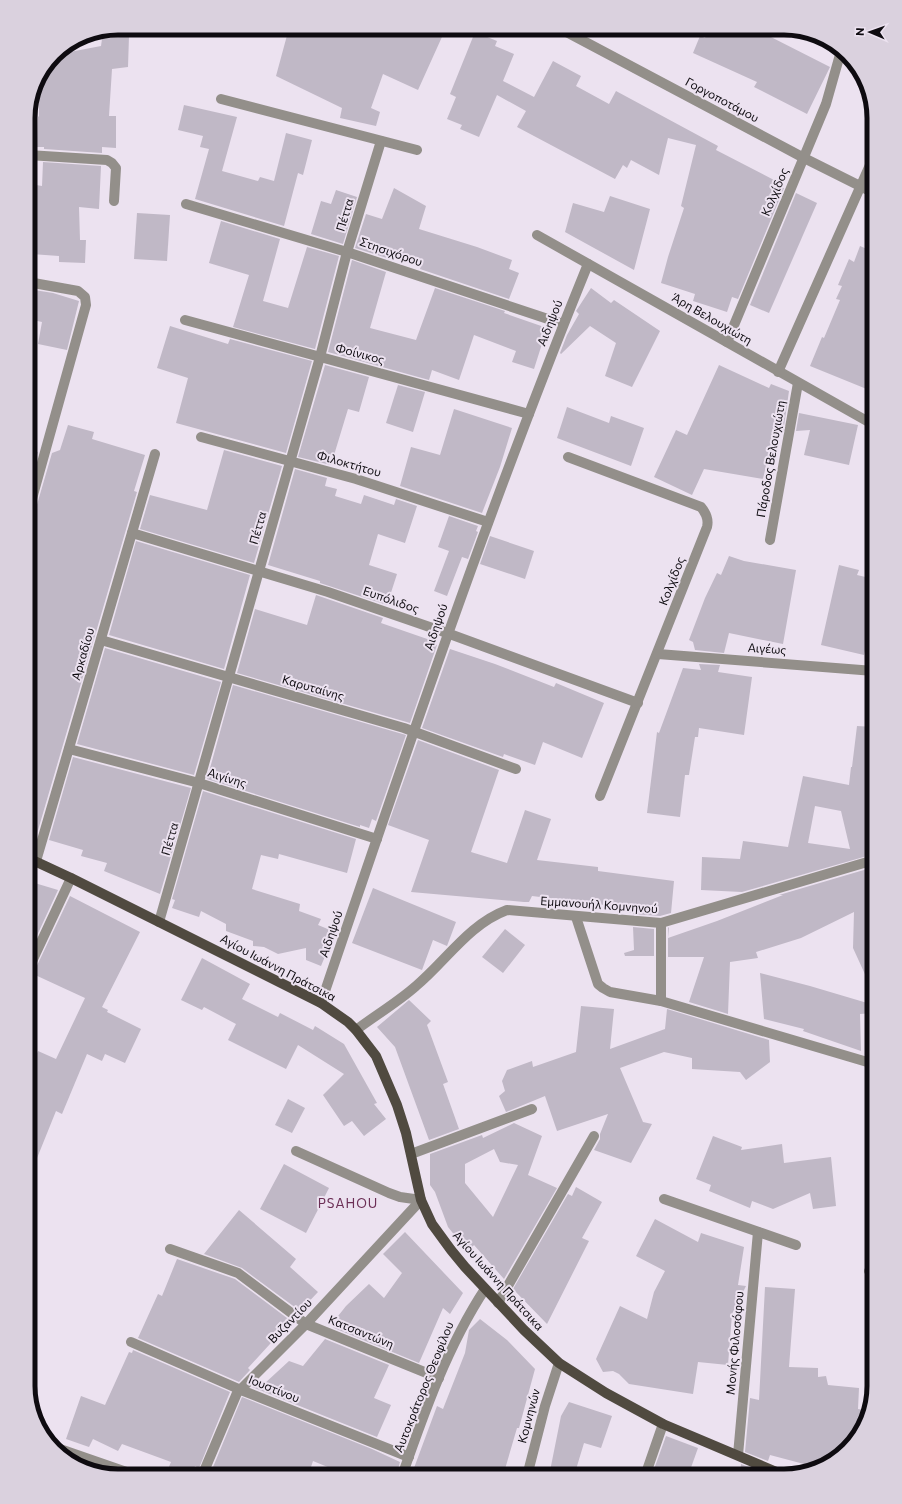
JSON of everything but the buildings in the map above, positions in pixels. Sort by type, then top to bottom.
[{"type":"main road","name":"Αγίου Ιωάννη Πράτσικα","points":[[35,861],[320,1003],[348,1022],[376,1056],[384,1072],[397,1105],[411,1154],[421,1200],[432,1224],[451,1250],[498,1303],[543,1349],[559,1363],[606,1394],[663,1424],[770,1469]]},
{"type":"street","name":"Γοργοποτάμου","points":[[572,35],[804,158],[867,189]]},
{"type":"street","name":"Κολχίδος","points":[[727,342],[787,194],[804,158],[831,88],[840,57]]},
{"type":"street","points":[[221,99],[417,150]]},
{"type":"street","name":"Πέττα","points":[[159,922],[320,357],[347,252],[381,141]]},
{"type":"street","points":[[35,155],[107,160],[116,168],[114,201]]},
{"type":"street","points":[[778,372],[867,172]]},
{"type":"street","name":"Στησιχόρου","points":[[186,204],[347,252],[563,324]]},
{"type":"street","name":"Άρη Βελουχιώτη","points":[[537,235],[867,421]]},
{"type":"street","name":"Αιδηψού","points":[[320,1003],[447,633],[563,324],[588,264]]},
{"type":"street","points":[[35,283],[78,291],[85,297],[86,305],[35,489]]},
{"type":"street","name":"Φοίνικος","points":[[185,320],[529,414]]},
{"type":"street","name":"Πάροδος Βελουχιώτη","points":[[770,540],[798,383]]},
{"type":"street","name":"Φιλοκτήτου","points":[[201,437],[356,479],[488,522]]},
{"type":"street","name":"Αρκαδίου","points":[[35,851],[69,749],[155,454]]},
{"type":"street","name":"Κολχίδος","points":[[568,457],[701,507],[707,516],[707,527],[658,654],[600,796]]},
{"type":"street","name":"Ευπόλιδος","points":[[132,533],[328,592],[447,633],[638,703]]},
{"type":"street","name":"Καρυταίνης","points":[[101,640],[230,676],[414,731],[516,769]]},
{"type":"street","name":"Αιγέως","points":[[658,654],[867,669]]},
{"type":"street","name":"Αιγίνης","points":[[69,749],[199,783],[376,839]]},
{"type":"street","name":"Εμμανουήλ Κομνηνού","points":[[356,1030],[416,987],[477,926],[493,915],[507,910],[661,923],[867,862]]},
{"type":"street","points":[[35,955],[71,878]]},
{"type":"street","points":[[576,917],[598,984],[610,992],[661,1001],[867,1062]]},
{"type":"street","points":[[661,923],[661,1001]]},
{"type":"street","points":[[411,1154],[532,1109]]},
{"type":"street","points":[[498,1303],[594,1136]]},
{"type":"street","points":[[296,1151],[389,1193],[400,1197],[421,1200]]},
{"type":"street","points":[[664,1199],[796,1245]]},
{"type":"street","name":"Βυζαντίου","points":[[205,1469],[237,1394],[306,1324],[421,1200]]},
{"type":"street","name":"Μονής Φιλοσόφου","points":[[738,1455],[758,1232]]},
{"type":"street","name":"Κατσαντώνη","points":[[170,1249],[238,1273],[306,1324],[439,1378]]},
{"type":"street","name":"Αυτοκράτορος Θεοφίλου","points":[[405,1469],[439,1378],[464,1323],[485,1289]]},
{"type":"street","name":"Ιουστίνου","points":[[131,1342],[241,1390],[409,1457]]},
{"type":"street","name":"Κομνηνών","points":[[529,1469],[545,1406],[559,1363]]},
{"type":"street","points":[[647,1469],[663,1424]]},
{"type":"street","points":[[81,1460],[113,1469]]},
{"type":"district","name":"PSAHOU","points":[[348,1203]]}]
